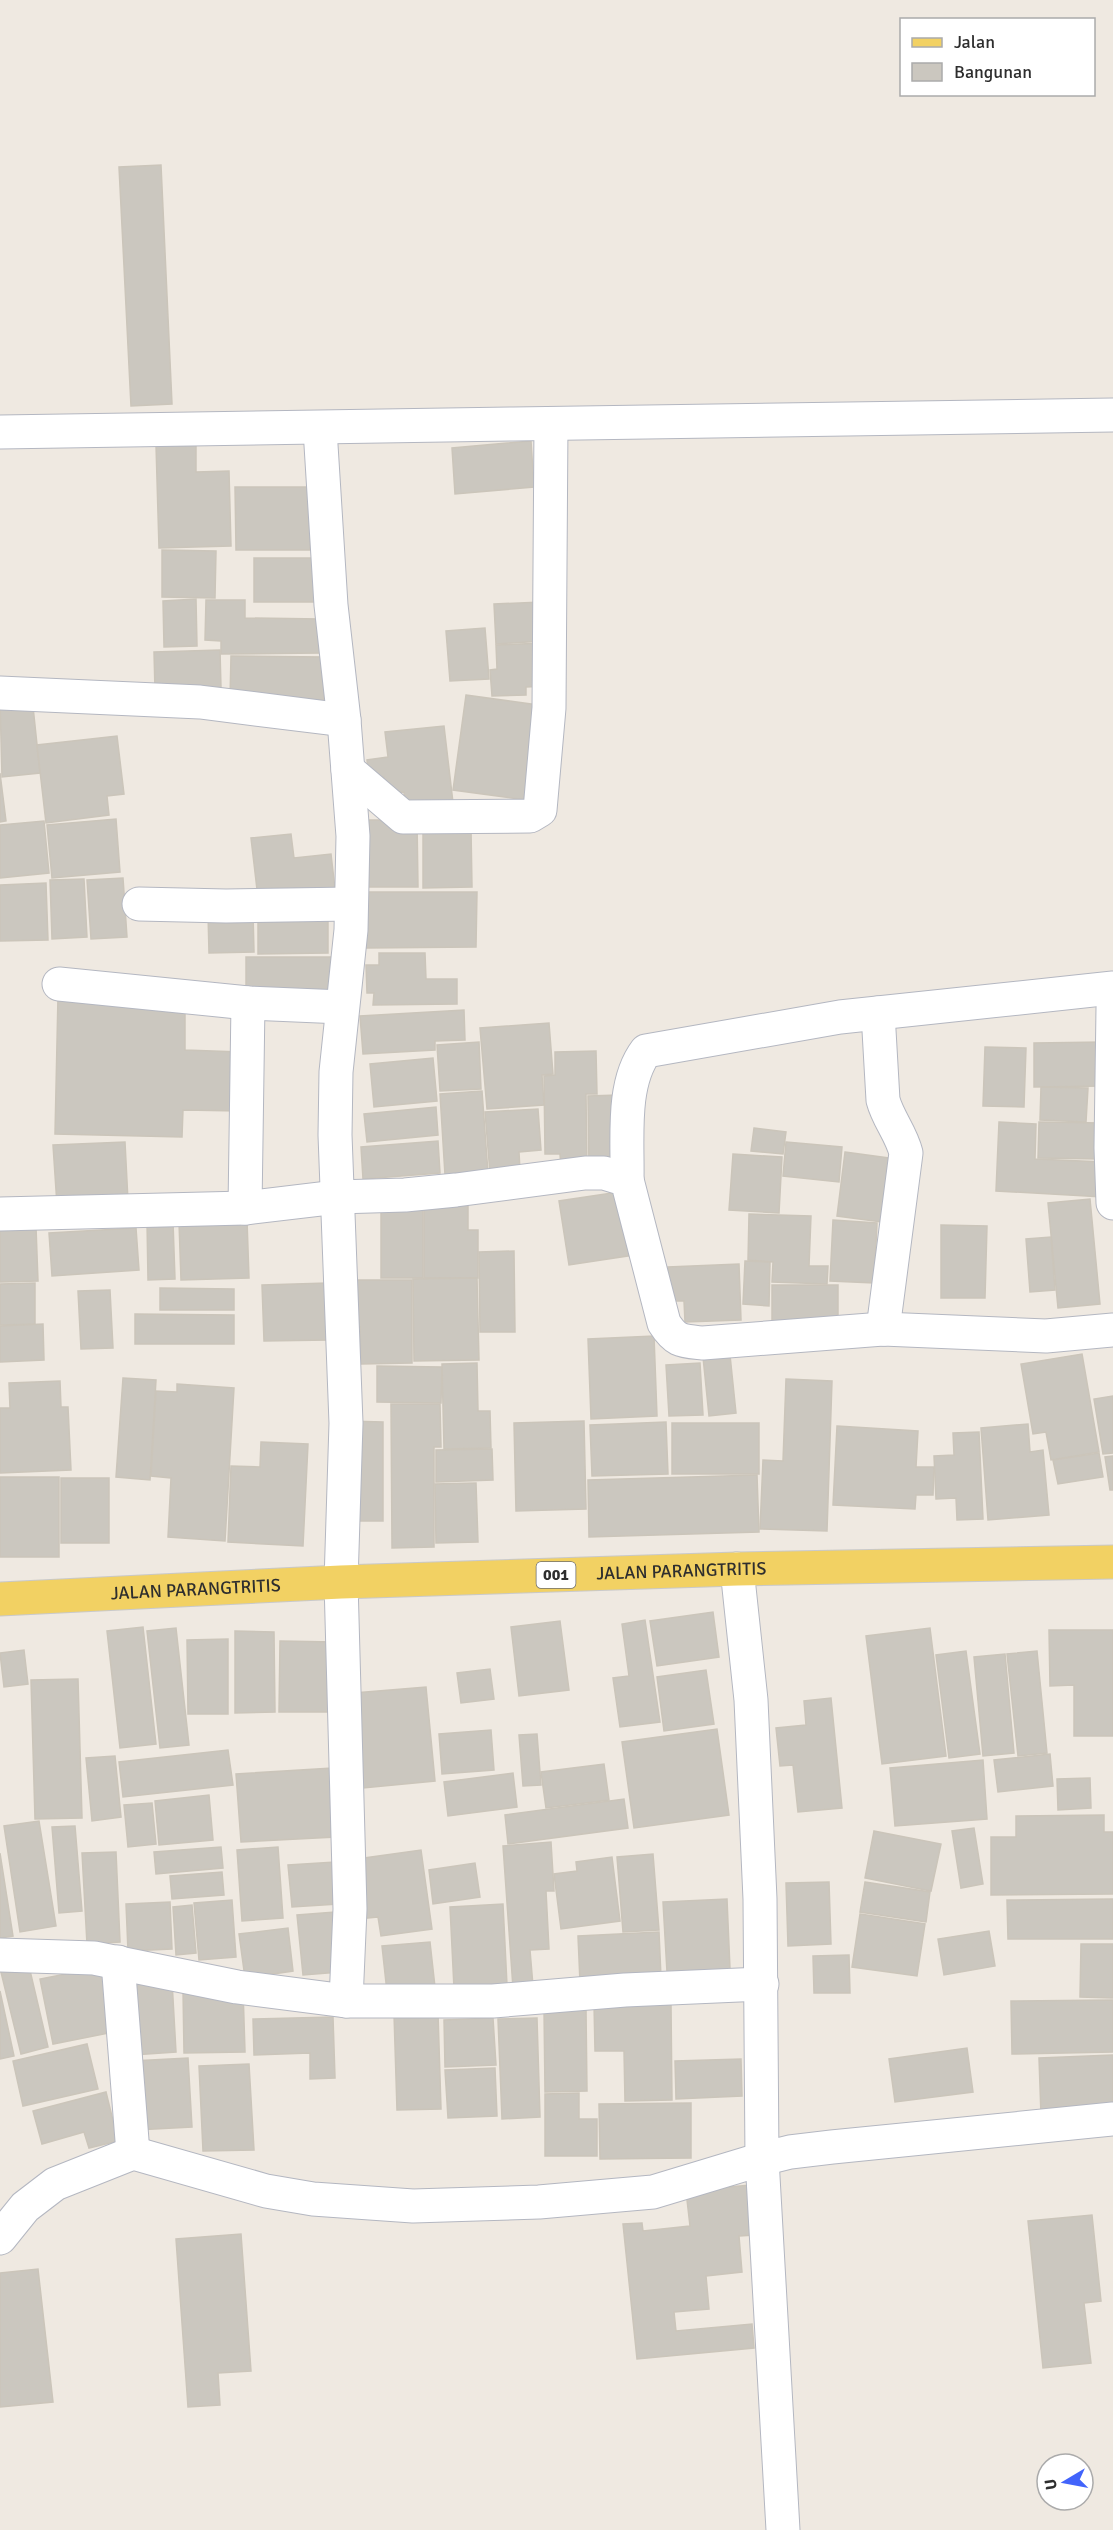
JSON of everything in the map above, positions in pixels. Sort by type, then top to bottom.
[{"type":"main road","name":"JALAN PARANGTRITIS","points":[[0,1599],[340,1582],[737,1569],[1113,1562]]},
{"type":"street","points":[[0,432],[320,429],[897,416],[1113,415]]},
{"type":"street","points":[[348,770],[403,817],[530,816],[540,810],[549,708],[551,424]]},
{"type":"street","points":[[320,429],[331,605],[344,720],[352,836],[351,930],[336,1072],[337,1197],[346,1423],[340,1582],[350,1909],[346,2001]]},
{"type":"street","points":[[0,693],[200,702],[344,720]]},
{"type":"street","points":[[139,904],[226,906],[351,904]]},
{"type":"street","points":[[59,984],[248,1003],[342,1007]]},
{"type":"street","points":[[1113,988],[840,1017],[645,1051],[637,1063],[630,1086],[627,1180],[664,1323],[673,1337],[686,1342],[704,1343],[883,1329],[1047,1336],[1113,1330]]},
{"type":"street","points":[[245,1208],[248,1003]]},
{"type":"street","points":[[1113,1008],[1111,1148],[1113,1203]]},
{"type":"street","points":[[878,1013],[883,1100],[885,1109],[902,1138],[906,1153],[883,1329]]},
{"type":"street","points":[[0,1214],[245,1208],[337,1197],[405,1195],[564,1175],[604,1173],[627,1180]]},
{"type":"street","points":[[737,1569],[751,1700],[762,1984],[762,2158],[783,2530]]},
{"type":"street","points":[[0,1955],[94,1958],[237,1987],[346,2001],[493,2001],[625,1990],[762,1984]]},
{"type":"street","points":[[118,1962],[133,2153]]},
{"type":"street","points":[[1,2231],[25,2207],[55,2184],[133,2153],[266,2191],[313,2199],[413,2206],[539,2202],[653,2192],[762,2158],[790,2152],[1113,2119]]},
{"type":"building","points":[[161,165],[172,404],[131,406],[119,167]]},
{"type":"building","points":[[531,441],[534,487],[455,494],[452,448]]},
{"type":"building","points":[[196,444],[196,472],[229,471],[231,546],[159,548],[156,445]]},
{"type":"building","points":[[235,487],[310,487],[310,550],[236,550]]},
{"type":"building","points":[[162,550],[216,551],[215,598],[162,597]]},
{"type":"building","points":[[254,558],[315,558],[315,602],[254,602]]},
{"type":"building","points":[[196,599],[197,646],[164,647],[163,601]]},
{"type":"building","points":[[206,600],[245,600],[245,618],[321,619],[321,653],[221,654],[221,641],[205,640]]},
{"type":"building","points":[[541,602],[543,641],[496,644],[494,604]]},
{"type":"building","points":[[485,628],[489,679],[450,681],[446,631]]},
{"type":"building","points":[[543,643],[546,686],[526,687],[526,695],[492,696],[490,670],[497,669],[496,645]]},
{"type":"building","points":[[220,650],[221,688],[155,690],[154,652]]},
{"type":"building","points":[[231,656],[324,657],[324,700],[230,699]]},
{"type":"building","points":[[466,695],[545,706],[533,801],[453,790]]},
{"type":"building","points":[[32,697],[40,773],[2,777],[0,700]]},
{"type":"building","points":[[444,726],[454,811],[406,817],[404,792],[385,794],[384,777],[369,779],[367,760],[388,757],[385,732]]},
{"type":"building","points":[[117,736],[124,794],[107,796],[109,815],[46,823],[37,745]]},
{"type":"building","points":[[0,773],[6,821],[0,822]]},
{"type":"building","points":[[116,819],[120,872],[52,878],[47,825]]},
{"type":"building","points":[[363,820],[417,820],[418,887],[363,887]]},
{"type":"building","points":[[44,821],[49,873],[0,878],[0,825]]},
{"type":"building","points":[[471,829],[472,887],[423,888],[423,830]]},
{"type":"building","points":[[291,834],[294,858],[331,854],[335,889],[258,898],[251,838]]},
{"type":"building","points":[[123,878],[127,937],[91,939],[87,880]]},
{"type":"building","points":[[84,879],[87,937],[52,939],[50,880]]},
{"type":"building","points":[[46,883],[48,940],[0,941],[0,885]]},
{"type":"building","points":[[366,892],[477,892],[476,947],[366,948]]},
{"type":"building","points":[[328,910],[328,953],[258,954],[258,911]]},
{"type":"building","points":[[208,913],[253,913],[254,952],[209,953]]},
{"type":"building","points":[[379,953],[425,953],[426,979],[457,979],[457,1004],[373,1005],[374,993],[367,993],[366,965],[379,965]]},
{"type":"building","points":[[246,957],[333,957],[332,996],[246,995]]},
{"type":"building","points":[[58,996],[185,999],[185,1050],[240,1052],[239,1111],[183,1110],[182,1137],[55,1134]]},
{"type":"building","points":[[464,1010],[465,1040],[435,1041],[435,1050],[363,1054],[360,1016]]},
{"type":"building","points":[[549,1023],[553,1074],[542,1075],[544,1105],[487,1109],[480,1028]]},
{"type":"building","points":[[479,1042],[481,1089],[440,1091],[437,1045]]},
{"type":"building","points":[[1103,1042],[1103,1086],[1034,1087],[1034,1043]]},
{"type":"building","points":[[985,1047],[1026,1048],[1024,1107],[983,1106]]},
{"type":"building","points":[[596,1051],[597,1094],[586,1094],[587,1168],[561,1168],[560,1154],[545,1154],[544,1076],[555,1075],[555,1052]]},
{"type":"building","points":[[433,1058],[437,1101],[374,1107],[370,1064]]},
{"type":"building","points":[[1041,1087],[1088,1088],[1086,1122],[1040,1120]]},
{"type":"building","points":[[482,1091],[488,1173],[445,1175],[440,1094]]},
{"type":"building","points":[[618,1095],[620,1167],[589,1168],[588,1096]]},
{"type":"building","points":[[436,1107],[438,1135],[367,1142],[364,1114]]},
{"type":"building","points":[[538,1109],[541,1150],[519,1152],[520,1171],[490,1173],[485,1112]]},
{"type":"building","points":[[999,1122],[1036,1124],[1035,1159],[1104,1162],[1103,1197],[996,1191]]},
{"type":"building","points":[[1039,1122],[1101,1123],[1101,1159],[1038,1158]]},
{"type":"building","points":[[754,1128],[786,1132],[783,1154],[751,1151]]},
{"type":"building","points":[[438,1141],[440,1173],[363,1179],[361,1147]]},
{"type":"building","points":[[125,1142],[128,1201],[57,1205],[53,1145]]},
{"type":"building","points":[[786,1142],[842,1147],[839,1182],[783,1176]]},
{"type":"building","points":[[845,1152],[896,1159],[889,1223],[837,1216]]},
{"type":"building","points":[[733,1154],[782,1157],[779,1213],[729,1210]]},
{"type":"building","points":[[625,1191],[634,1255],[569,1265],[559,1201]]},
{"type":"building","points":[[424,1199],[468,1199],[468,1230],[478,1230],[478,1278],[424,1278]]},
{"type":"building","points":[[1090,1199],[1100,1304],[1058,1308],[1048,1203]]},
{"type":"building","points":[[381,1201],[423,1208],[423,1278],[381,1278]]},
{"type":"building","points":[[749,1214],[811,1216],[809,1266],[828,1266],[827,1284],[772,1282],[773,1262],[748,1260]]},
{"type":"building","points":[[247,1220],[249,1278],[181,1280],[179,1222]]},
{"type":"building","points":[[833,1220],[877,1223],[874,1283],[830,1281]]},
{"type":"building","points":[[147,1222],[173,1222],[175,1279],[148,1280]]},
{"type":"building","points":[[941,1225],[987,1226],[985,1298],[941,1298]]},
{"type":"building","points":[[36,1227],[38,1281],[0,1282],[0,1228]]},
{"type":"building","points":[[136,1228],[139,1270],[52,1276],[49,1233]]},
{"type":"building","points":[[1051,1237],[1055,1290],[1030,1292],[1026,1239]]},
{"type":"building","points":[[514,1251],[515,1332],[480,1332],[479,1252]]},
{"type":"building","points":[[745,1261],[770,1262],[769,1306],[743,1304]]},
{"type":"building","points":[[739,1264],[741,1320],[685,1322],[684,1301],[670,1301],[668,1267]]},
{"type":"building","points":[[477,1278],[479,1360],[414,1361],[413,1279]]},
{"type":"building","points":[[345,1280],[412,1280],[412,1363],[361,1364],[360,1327],[345,1327]]},
{"type":"building","points":[[35,1283],[35,1324],[0,1325],[0,1284]]},
{"type":"building","points":[[327,1283],[329,1340],[264,1341],[262,1285]]},
{"type":"building","points":[[772,1285],[838,1285],[838,1324],[772,1325]]},
{"type":"building","points":[[160,1288],[234,1289],[234,1310],[160,1310]]},
{"type":"building","points":[[110,1290],[113,1348],[81,1349],[78,1291]]},
{"type":"building","points":[[135,1314],[234,1315],[234,1344],[135,1344]]},
{"type":"building","points":[[43,1324],[44,1360],[0,1362],[0,1326]]},
{"type":"building","points":[[654,1336],[657,1416],[591,1419],[588,1339]]},
{"type":"building","points":[[1082,1354],[1099,1452],[1051,1460],[1046,1432],[1033,1434],[1021,1364]]},
{"type":"building","points":[[730,1355],[736,1413],[709,1416],[703,1357]]},
{"type":"building","points":[[477,1363],[478,1411],[490,1411],[491,1448],[444,1449],[442,1364]]},
{"type":"building","points":[[700,1363],[703,1415],[669,1416],[666,1365]]},
{"type":"building","points":[[377,1366],[442,1367],[441,1403],[377,1402]]},
{"type":"building","points":[[123,1378],[156,1380],[150,1480],[116,1477]]},
{"type":"building","points":[[786,1379],[832,1381],[827,1531],[760,1529],[763,1460],[783,1461]]},
{"type":"building","points":[[60,1381],[61,1407],[68,1407],[71,1470],[0,1473],[0,1408],[10,1408],[9,1383]]},
{"type":"building","points":[[177,1384],[234,1388],[225,1541],[168,1537],[171,1478],[151,1476],[156,1391],[177,1392]]},
{"type":"building","points":[[1113,1396],[1113,1453],[1103,1454],[1094,1399]]},
{"type":"building","points":[[391,1404],[440,1404],[441,1447],[434,1447],[434,1547],[392,1548]]},
{"type":"building","points":[[346,1421],[383,1422],[383,1521],[347,1521]]},
{"type":"building","points":[[584,1421],[586,1509],[516,1511],[514,1423]]},
{"type":"building","points":[[666,1422],[668,1474],[592,1476],[590,1425]]},
{"type":"building","points":[[672,1423],[759,1423],[759,1474],[672,1474]]},
{"type":"building","points":[[1028,1424],[1030,1452],[1043,1450],[1049,1515],[988,1520],[981,1428]]},
{"type":"building","points":[[837,1426],[918,1431],[916,1467],[934,1467],[933,1495],[916,1495],[915,1509],[833,1505]]},
{"type":"building","points":[[979,1432],[983,1519],[957,1520],[956,1498],[936,1499],[934,1456],[954,1455],[953,1433]]},
{"type":"building","points":[[261,1442],[308,1444],[303,1546],[228,1542],[231,1466],[260,1467]]},
{"type":"building","points":[[492,1449],[493,1480],[436,1482],[436,1450]]},
{"type":"building","points":[[1099,1453],[1103,1477],[1058,1484],[1053,1460]]},
{"type":"building","points":[[1113,1456],[1113,1490],[1110,1490],[1105,1457]]},
{"type":"building","points":[[757,1475],[759,1532],[589,1537],[588,1480]]},
{"type":"building","points":[[0,1477],[59,1477],[59,1557],[0,1557]]},
{"type":"building","points":[[61,1478],[109,1478],[109,1543],[61,1543]]},
{"type":"building","points":[[476,1483],[478,1542],[436,1543],[435,1484]]},
{"type":"building","points":[[713,1612],[719,1657],[657,1666],[650,1621]]},
{"type":"building","points":[[645,1620],[660,1722],[620,1727],[613,1678],[629,1676],[622,1624]]},
{"type":"building","points":[[560,1621],[569,1690],[519,1696],[511,1627]]},
{"type":"building","points":[[143,1627],[156,1744],[120,1748],[107,1631]]},
{"type":"building","points":[[176,1628],[189,1745],[160,1748],[147,1631]]},
{"type":"building","points":[[930,1628],[946,1756],[882,1764],[866,1636]]},
{"type":"building","points":[[1049,1630],[1113,1630],[1113,1736],[1074,1736],[1074,1685],[1050,1686]]},
{"type":"building","points":[[235,1631],[274,1632],[275,1712],[235,1713]]},
{"type":"building","points":[[228,1639],[228,1714],[188,1714],[187,1640]]},
{"type":"building","points":[[280,1641],[335,1642],[334,1712],[279,1712]]},
{"type":"building","points":[[24,1650],[28,1684],[4,1687],[0,1653]]},
{"type":"building","points":[[966,1651],[980,1754],[949,1758],[936,1655]]},
{"type":"building","points":[[1037,1651],[1047,1753],[1018,1756],[1007,1654]]},
{"type":"building","points":[[1005,1654],[1014,1753],[983,1756],[974,1657]]},
{"type":"building","points":[[490,1669],[494,1699],[461,1703],[457,1673]]},
{"type":"building","points":[[706,1670],[714,1724],[664,1731],[657,1677]]},
{"type":"building","points":[[78,1679],[82,1818],[35,1819],[31,1680]]},
{"type":"building","points":[[426,1687],[435,1781],[363,1788],[354,1693]]},
{"type":"building","points":[[831,1698],[842,1808],[798,1812],[793,1765],[780,1766],[776,1728],[806,1725],[804,1701]]},
{"type":"building","points":[[717,1729],[729,1815],[634,1828],[622,1742]]},
{"type":"building","points":[[491,1730],[494,1770],[442,1774],[439,1734]]},
{"type":"building","points":[[537,1734],[541,1785],[523,1786],[519,1735]]},
{"type":"building","points":[[228,1750],[233,1785],[123,1797],[119,1762]]},
{"type":"building","points":[[1050,1754],[1053,1786],[998,1792],[994,1760]]},
{"type":"building","points":[[115,1756],[121,1817],[92,1821],[86,1758]]},
{"type":"building","points":[[983,1760],[987,1819],[895,1826],[890,1768]]},
{"type":"building","points":[[604,1764],[609,1800],[546,1808],[541,1772]]},
{"type":"building","points":[[332,1768],[336,1837],[241,1842],[236,1774]]},
{"type":"building","points":[[513,1773],[517,1807],[448,1816],[444,1782]]},
{"type":"building","points":[[1090,1778],[1091,1808],[1058,1810],[1057,1779]]},
{"type":"building","points":[[209,1795],[213,1840],[159,1845],[155,1801]]},
{"type":"building","points":[[624,1799],[628,1828],[508,1844],[505,1815]]},
{"type":"building","points":[[152,1803],[156,1844],[128,1847],[124,1805]]},
{"type":"building","points":[[1104,1815],[1104,1832],[1113,1832],[1113,1894],[991,1895],[991,1837],[1016,1837],[1016,1816]]},
{"type":"building","points":[[39,1821],[56,1926],[20,1932],[4,1826]]},
{"type":"building","points":[[75,1826],[82,1911],[59,1913],[52,1827]]},
{"type":"building","points":[[974,1828],[983,1884],[961,1888],[952,1831]]},
{"type":"building","points":[[874,1831],[941,1844],[931,1891],[865,1878]]},
{"type":"building","points":[[551,1842],[554,1891],[546,1891],[549,1949],[530,1950],[533,1986],[513,1988],[503,1846]]},
{"type":"building","points":[[221,1847],[223,1868],[156,1874],[154,1852]]},
{"type":"building","points":[[278,1847],[283,1918],[242,1921],[237,1850]]},
{"type":"building","points":[[421,1850],[432,1929],[381,1936],[378,1917],[358,1919],[350,1860]]},
{"type":"building","points":[[116,1852],[120,1942],[87,1944],[82,1853]]},
{"type":"building","points":[[0,1853],[13,1936],[0,1938]]},
{"type":"building","points":[[653,1854],[659,1930],[623,1932],[617,1857]]},
{"type":"building","points":[[612,1857],[620,1921],[561,1929],[554,1874],[577,1871],[576,1862]]},
{"type":"building","points":[[335,1862],[338,1904],[292,1907],[288,1865]]},
{"type":"building","points":[[475,1863],[480,1897],[433,1904],[429,1870]]},
{"type":"building","points":[[222,1872],[224,1895],[172,1899],[170,1876]]},
{"type":"building","points":[[829,1882],[831,1944],[788,1946],[786,1883]]},
{"type":"building","points":[[865,1882],[930,1892],[926,1922],[860,1912]]},
{"type":"building","points":[[727,1899],[730,1969],[667,1972],[663,1902]]},
{"type":"building","points":[[1113,1899],[1113,1939],[1008,1939],[1007,1900]]},
{"type":"building","points":[[232,1900],[236,1957],[199,1960],[194,1903]]},
{"type":"building","points":[[170,1902],[172,1949],[128,1951],[126,1904]]},
{"type":"building","points":[[503,1904],[507,1985],[454,1988],[450,1907]]},
{"type":"building","points":[[192,1905],[196,1953],[176,1955],[173,1907]]},
{"type":"building","points":[[335,1912],[340,1972],[303,1975],[297,1915]]},
{"type":"building","points":[[860,1914],[925,1924],[917,1976],[852,1967]]},
{"type":"building","points":[[288,1928],[293,1971],[245,1978],[239,1934]]},
{"type":"building","points":[[989,1931],[995,1966],[944,1975],[938,1939]]},
{"type":"building","points":[[659,1932],[661,1977],[580,1982],[578,1936]]},
{"type":"building","points":[[430,1942],[435,1987],[387,1992],[382,1946]]},
{"type":"building","points":[[1081,1944],[1113,1944],[1113,1998],[1080,1997]]},
{"type":"building","points":[[849,1955],[850,1993],[814,1993],[813,1956]]},
{"type":"building","points":[[28,1962],[48,2047],[21,2054],[0,1968]]},
{"type":"building","points":[[102,1967],[114,2032],[53,2044],[40,1979]]},
{"type":"building","points":[[172,1981],[176,2052],[133,2055],[129,1983]]},
{"type":"building","points":[[243,1989],[245,2052],[184,2053],[183,1990]]},
{"type":"building","points":[[0,1991],[14,2056],[0,2059]]},
{"type":"building","points":[[1113,2000],[1113,2052],[1012,2054],[1011,2001]]},
{"type":"building","points":[[594,2004],[671,2004],[672,2100],[625,2101],[624,2051],[595,2051]]},
{"type":"building","points":[[544,2009],[586,2009],[587,2091],[545,2092]]},
{"type":"building","points":[[438,2013],[441,2109],[397,2110],[394,2014]]},
{"type":"building","points":[[333,2017],[335,2078],[310,2079],[310,2053],[254,2055],[253,2019]]},
{"type":"building","points":[[493,2018],[496,2065],[445,2067],[444,2020]]},
{"type":"building","points":[[537,2018],[540,2117],[502,2119],[498,2019]]},
{"type":"building","points":[[87,2044],[98,2089],[23,2106],[13,2061]]},
{"type":"building","points":[[967,2048],[973,2092],[895,2102],[889,2059]]},
{"type":"building","points":[[1113,2055],[1113,2112],[1041,2115],[1039,2058]]},
{"type":"building","points":[[188,2058],[192,2127],[136,2130],[132,2061]]},
{"type":"building","points":[[741,2059],[742,2096],[676,2099],[675,2061]]},
{"type":"building","points":[[249,2064],[254,2150],[203,2151],[199,2066]]},
{"type":"building","points":[[495,2068],[497,2116],[448,2118],[445,2070]]},
{"type":"building","points":[[106,2092],[118,2141],[89,2148],[84,2132],[42,2144],[33,2111]]},
{"type":"building","points":[[579,2093],[579,2119],[597,2119],[597,2156],[545,2156],[545,2094]]},
{"type":"building","points":[[691,2103],[691,2158],[600,2159],[599,2104]]},
{"type":"building","points":[[750,2185],[755,2235],[739,2236],[742,2272],[706,2276],[709,2309],[674,2312],[676,2331],[752,2324],[754,2348],[637,2359],[623,2224],[642,2223],[643,2231],[690,2226],[686,2191]]},
{"type":"building","points":[[1092,2215],[1101,2301],[1084,2303],[1091,2363],[1043,2368],[1028,2221]]},
{"type":"building","points":[[241,2234],[251,2371],[218,2373],[220,2405],[188,2407],[176,2239]]},
{"type":"building","points":[[38,2269],[53,2402],[0,2407],[0,2273]]}]
